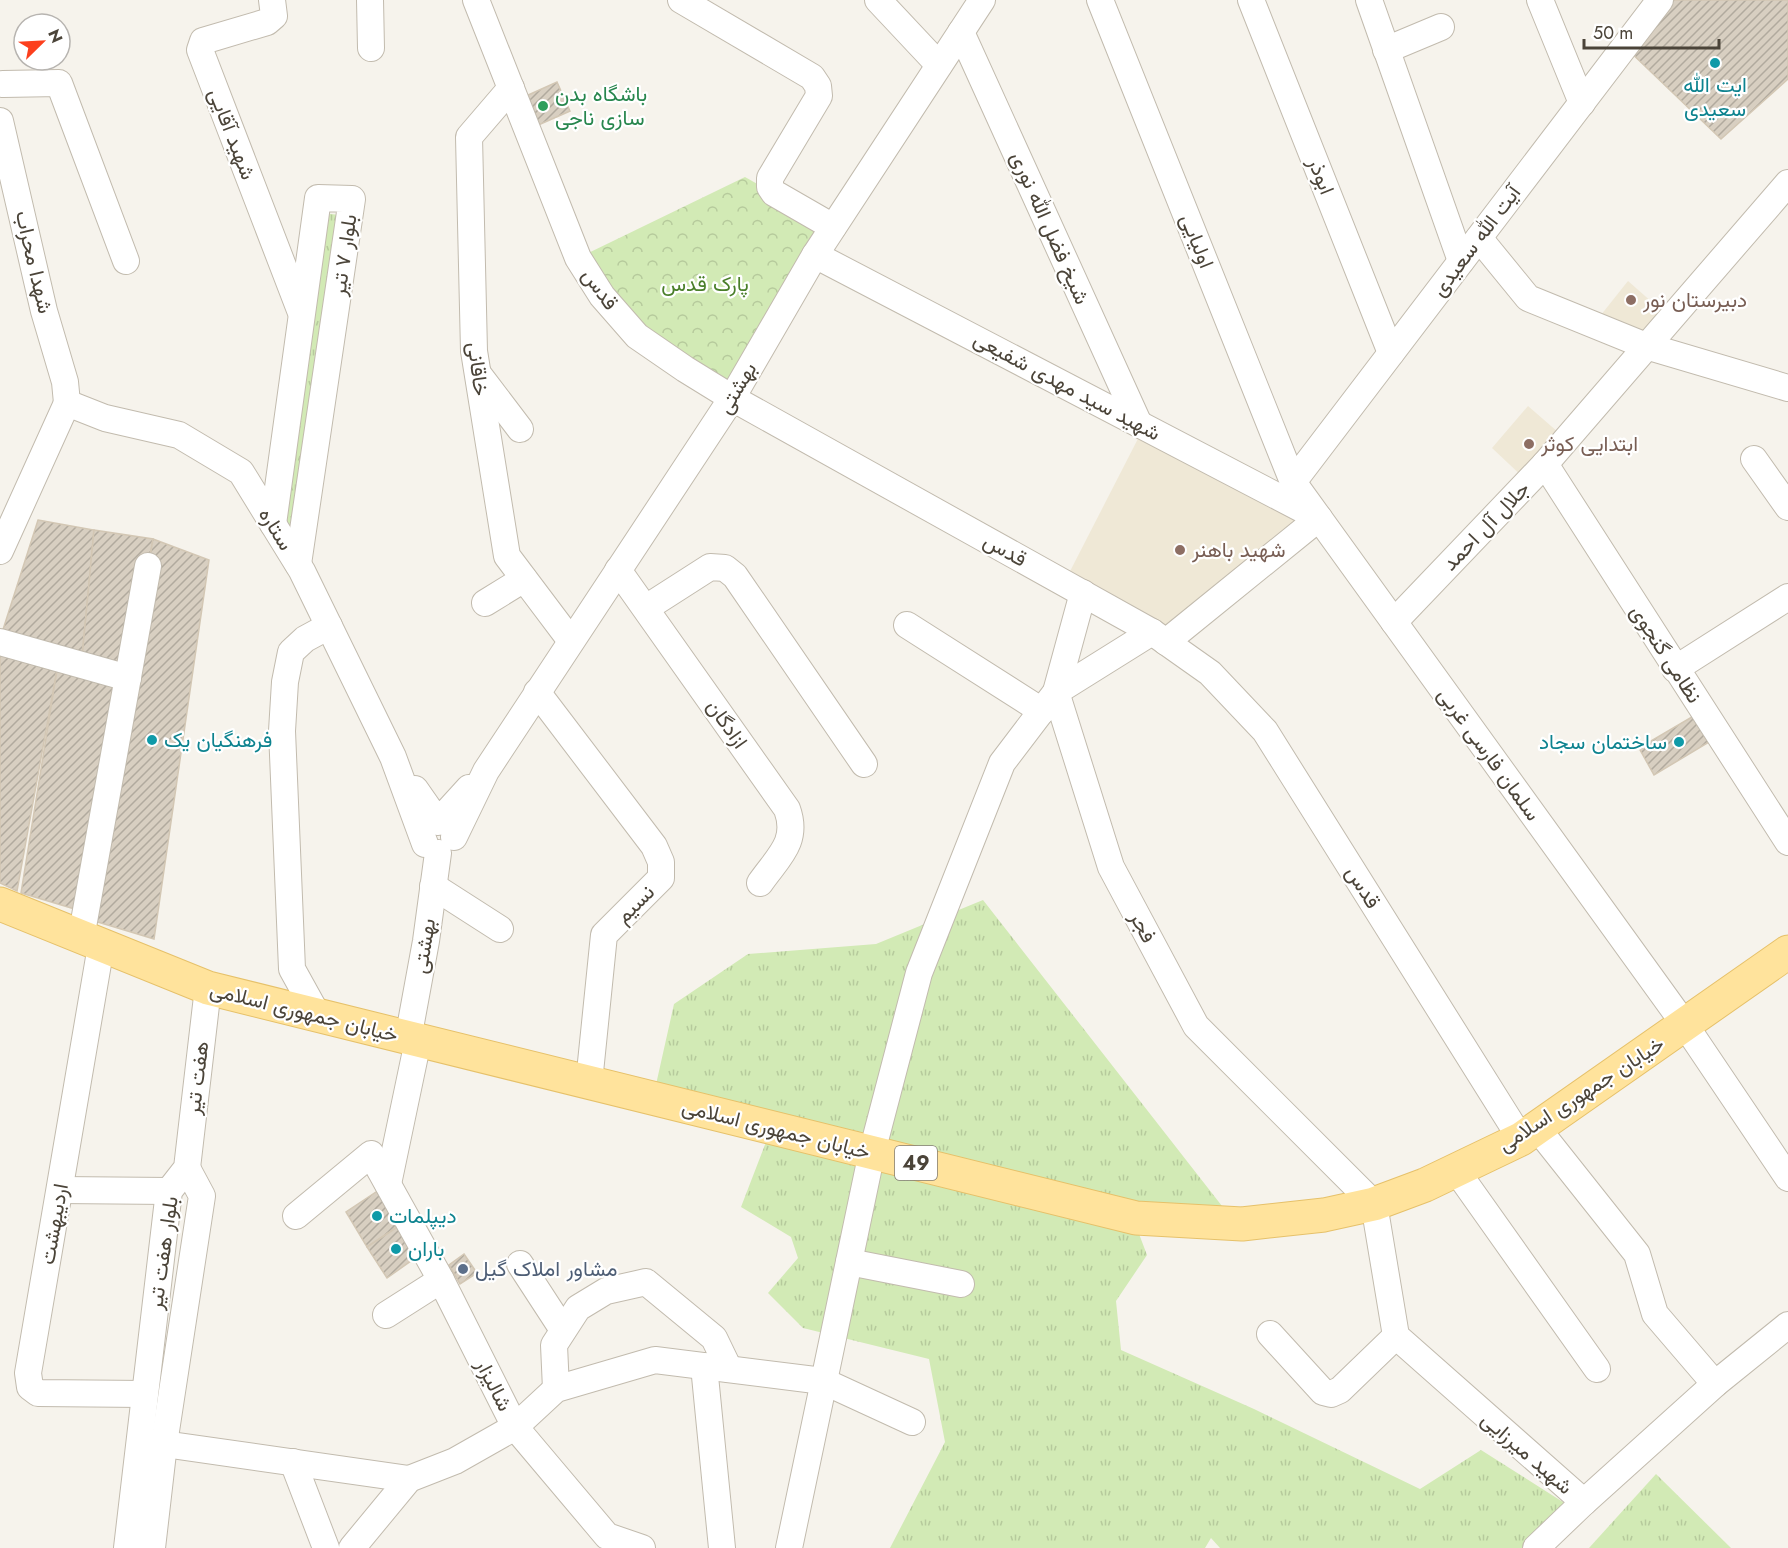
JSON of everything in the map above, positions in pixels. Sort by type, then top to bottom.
[{"type":"main road","name":"خیابان جمهوری اسلامی","points":[[0,904],[208,988],[1136,1218],[1242,1224],[1324,1215],[1374,1204],[1425,1185],[1456,1170],[1529,1133],[1787,954]]},
{"type":"street","name":"شهید آقایی","points":[[272,0],[274,16],[267,22],[203,41],[200,50],[301,313]]},
{"type":"street","points":[[370,0],[371,48]]},
{"type":"street","name":"قدس","points":[[476,0],[578,258],[602,296],[637,336],[732,398],[1159,637],[1210,674],[1265,731],[1529,1133],[1637,1254],[1655,1314],[1715,1384]]},
{"type":"street","points":[[681,0],[812,76],[818,86],[819,96],[770,178],[770,187],[774,193],[833,227]]},
{"type":"street","points":[[878,0],[939,65]]},
{"type":"street","name":"بهشتی","points":[[413,1040],[439,839],[732,398],[815,255],[982,0]]},
{"type":"street","name":"اولیایی","points":[[1101,0],[1293,482]]},
{"type":"street","name":"ابوذر","points":[[1251,0],[1391,353]]},
{"type":"street","points":[[1369,0],[1461,261]]},
{"type":"street","points":[[1540,0],[1582,103]]},
{"type":"street","name":"آیت الله سعیدی","points":[[1293,482],[1660,0]]},
{"type":"street","points":[[1386,50],[1441,27]]},
{"type":"street","name":"شیخ فضل الله نوری","points":[[961,32],[1139,424]]},
{"type":"street","points":[[1,84],[59,83],[126,261]]},
{"type":"street","name":"خاقانی","points":[[511,88],[469,137],[474,351],[507,556],[571,641]]},
{"type":"street","name":"شهدا محراب","points":[[0,121],[44,310],[65,382],[67,403]]},
{"type":"street","name":"جلال آل احمد","points":[[1394,622],[1545,464],[1788,183]]},
{"type":"street","name":"بلوار ۷ تیر","points":[[273,524],[318,198],[352,198],[298,564]]},
{"type":"street","points":[[1479,238],[1528,298],[1646,346],[1788,388]]},
{"type":"street","name":"شهید سید مهدی شفیعی","points":[[815,255],[1319,518]]},
{"type":"street","points":[[477,373],[520,429]]},
{"type":"street","points":[[0,551],[67,403]]},
{"type":"street","name":"ستاره","points":[[67,403],[105,418],[178,435],[241,472],[298,564],[393,757],[439,839]]},
{"type":"street","points":[[1754,459],[1788,507]]},
{"type":"street","name":"نظامی گنجوی","points":[[1545,464],[1788,842]]},
{"type":"street","name":"سلمان فارسی غربی","points":[[1293,482],[1685,1025],[1788,1178]]},
{"type":"street","points":[[1049,702],[1159,637],[1319,518]]},
{"type":"street","name":"اردیبهشت","points":[[144,1394],[38,1393],[30,1387],[28,1373],[60,1190],[91,942],[128,678],[148,566]]},
{"type":"street","points":[[645,608],[710,567],[725,568],[735,576],[864,764]]},
{"type":"street","name":"ازادگان","points":[[618,570],[787,809],[793,825],[790,840],[760,883]]},
{"type":"street","points":[[485,603],[524,579]]},
{"type":"street","points":[[789,1548],[872,1152],[919,973],[1002,763],[1049,702],[1083,593]]},
{"type":"street","points":[[1675,669],[1788,597]]},
{"type":"street","points":[[907,625],[1049,702]]},
{"type":"street","points":[[318,1016],[292,969],[282,731],[285,682],[291,652],[305,639],[329,626]]},
{"type":"street","points":[[0,642],[128,678]]},
{"type":"street","name":"نسیم","points":[[537,692],[654,846],[661,862],[661,878],[604,935],[589,1082]]},
{"type":"street","name":"فجر","points":[[1049,702],[1111,867],[1196,1026],[1374,1204]]},
{"type":"street","points":[[433,886],[500,929]]},
{"type":"street","name":"هفت تیر","points":[[187,1168],[208,988]]},
{"type":"street","points":[[388,1184],[413,1040]]},
{"type":"street","name":"شالیزار","points":[[296,1216],[371,1154],[441,1280],[515,1427],[607,1536],[642,1548]]},
{"type":"street","name":"بلوار هفت تیر","points":[[127,1548],[169,1191],[187,1168],[202,1196],[164,1444],[152,1548]]},
{"type":"street","points":[[1456,1170],[1597,1369]]},
{"type":"street","points":[[60,1190],[169,1191]]},
{"type":"street","points":[[1270,1334],[1323,1392],[1331,1394],[1340,1390],[1396,1336],[1374,1204]]},
{"type":"street","points":[[849,1262],[961,1284]]},
{"type":"street","points":[[520,1264],[563,1330]]},
{"type":"street","points":[[386,1315],[441,1280]]},
{"type":"street","points":[[556,1389],[554,1345],[578,1308],[606,1292],[646,1281],[714,1338],[717,1368],[722,1548]]},
{"type":"street","name":"شهید میرزایی","points":[[1396,1336],[1584,1502],[1715,1384],[1788,1325]]},
{"type":"street","points":[[352,1548],[409,1479],[455,1461],[515,1427],[556,1389],[655,1360],[823,1382],[912,1422]]},
{"type":"street","points":[[164,1444],[409,1479]]},
{"type":"street","points":[[292,1462],[326,1548]]},
{"type":"street","points":[[1536,1548],[1584,1502]]},
{"type":"shaded area","name":"دبیرستان نور","points":[[1628,281],[1670,318],[1646,346],[1593,325]]},
{"type":"shaded area","name":"ابتدایی کوثر","points":[[1528,406],[1566,439],[1528,482],[1492,448]]},
{"type":"shaded area","name":"شهید باهنر","points":[[1144,427],[1318,518],[1166,642],[1064,583]]},
{"type":"green space","name":"پارک قدس","points":[[745,177],[833,227],[732,398],[638,336],[578,258]]},
{"type":"green space","points":[[322,213],[348,216],[298,564],[277,530]]},
{"type":"green space","points":[[983,900],[1222,1206],[1240,1222],[1136,1216],[653,1098],[674,1004],[748,954],[876,944]]},
{"type":"green space","points":[[768,1137],[1136,1226],[1147,1255],[1116,1301],[1121,1350],[1254,1409],[1420,1489],[1481,1450],[1566,1504],[1527,1548],[1220,1548],[1211,1538],[1205,1548],[890,1548],[945,1442],[929,1359],[803,1328],[768,1293],[798,1258],[791,1237],[741,1207]]},
{"type":"green space","points":[[1656,1474],[1731,1548],[1589,1548]]},
{"type":"building","name":"ایت الله سعیدی","points":[[1661,0],[1788,0],[1788,79],[1721,139],[1625,47]]},
{"type":"building","name":"باشگاه بدن سازی ناجی","points":[[557,82],[570,111],[527,130],[515,101]]},
{"type":"building","points":[[38,520],[94,530],[81,668],[0,639]]},
{"type":"building","points":[[94,530],[153,539],[128,678],[81,668]]},
{"type":"building","name":"فرهنگیان یک","points":[[153,539],[209,560],[154,939],[91,920]]},
{"type":"building","points":[[0,652],[58,664],[17,891],[0,883]]},
{"type":"building","points":[[58,664],[128,678],[78,910],[21,893]]},
{"type":"building","name":"ساختمان سجاد","points":[[1702,711],[1719,736],[1654,775],[1639,748]]},
{"type":"building","name":"دیپلمات","points":[[388,1184],[408,1220],[367,1247],[346,1212]]},
{"type":"building","name":"باران","points":[[408,1220],[425,1251],[387,1278],[367,1247]]},
{"type":"building","name":"مشاور املاک گیل","points":[[464,1254],[477,1273],[460,1284],[449,1265]]},
{"type":"place","name":"ایت الله سعیدی","points":[[1715,63]]},
{"type":"place","name":"باشگاه بدن سازی ناجی","points":[[543,106]]},
{"type":"place","name":"دبیرستان نور","points":[[1631,300]]},
{"type":"place","name":"ابتدایی کوثر","points":[[1529,444]]},
{"type":"place","name":"شهید باهنر","points":[[1180,550]]},
{"type":"place","name":"فرهنگیان یک","points":[[152,740]]},
{"type":"place","name":"ساختمان سجاد","points":[[1679,742]]},
{"type":"place","name":"دیپلمات","points":[[377,1216]]},
{"type":"place","name":"باران","points":[[396,1249]]},
{"type":"place","name":"مشاور املاک گیل","points":[[463,1269]]}]
